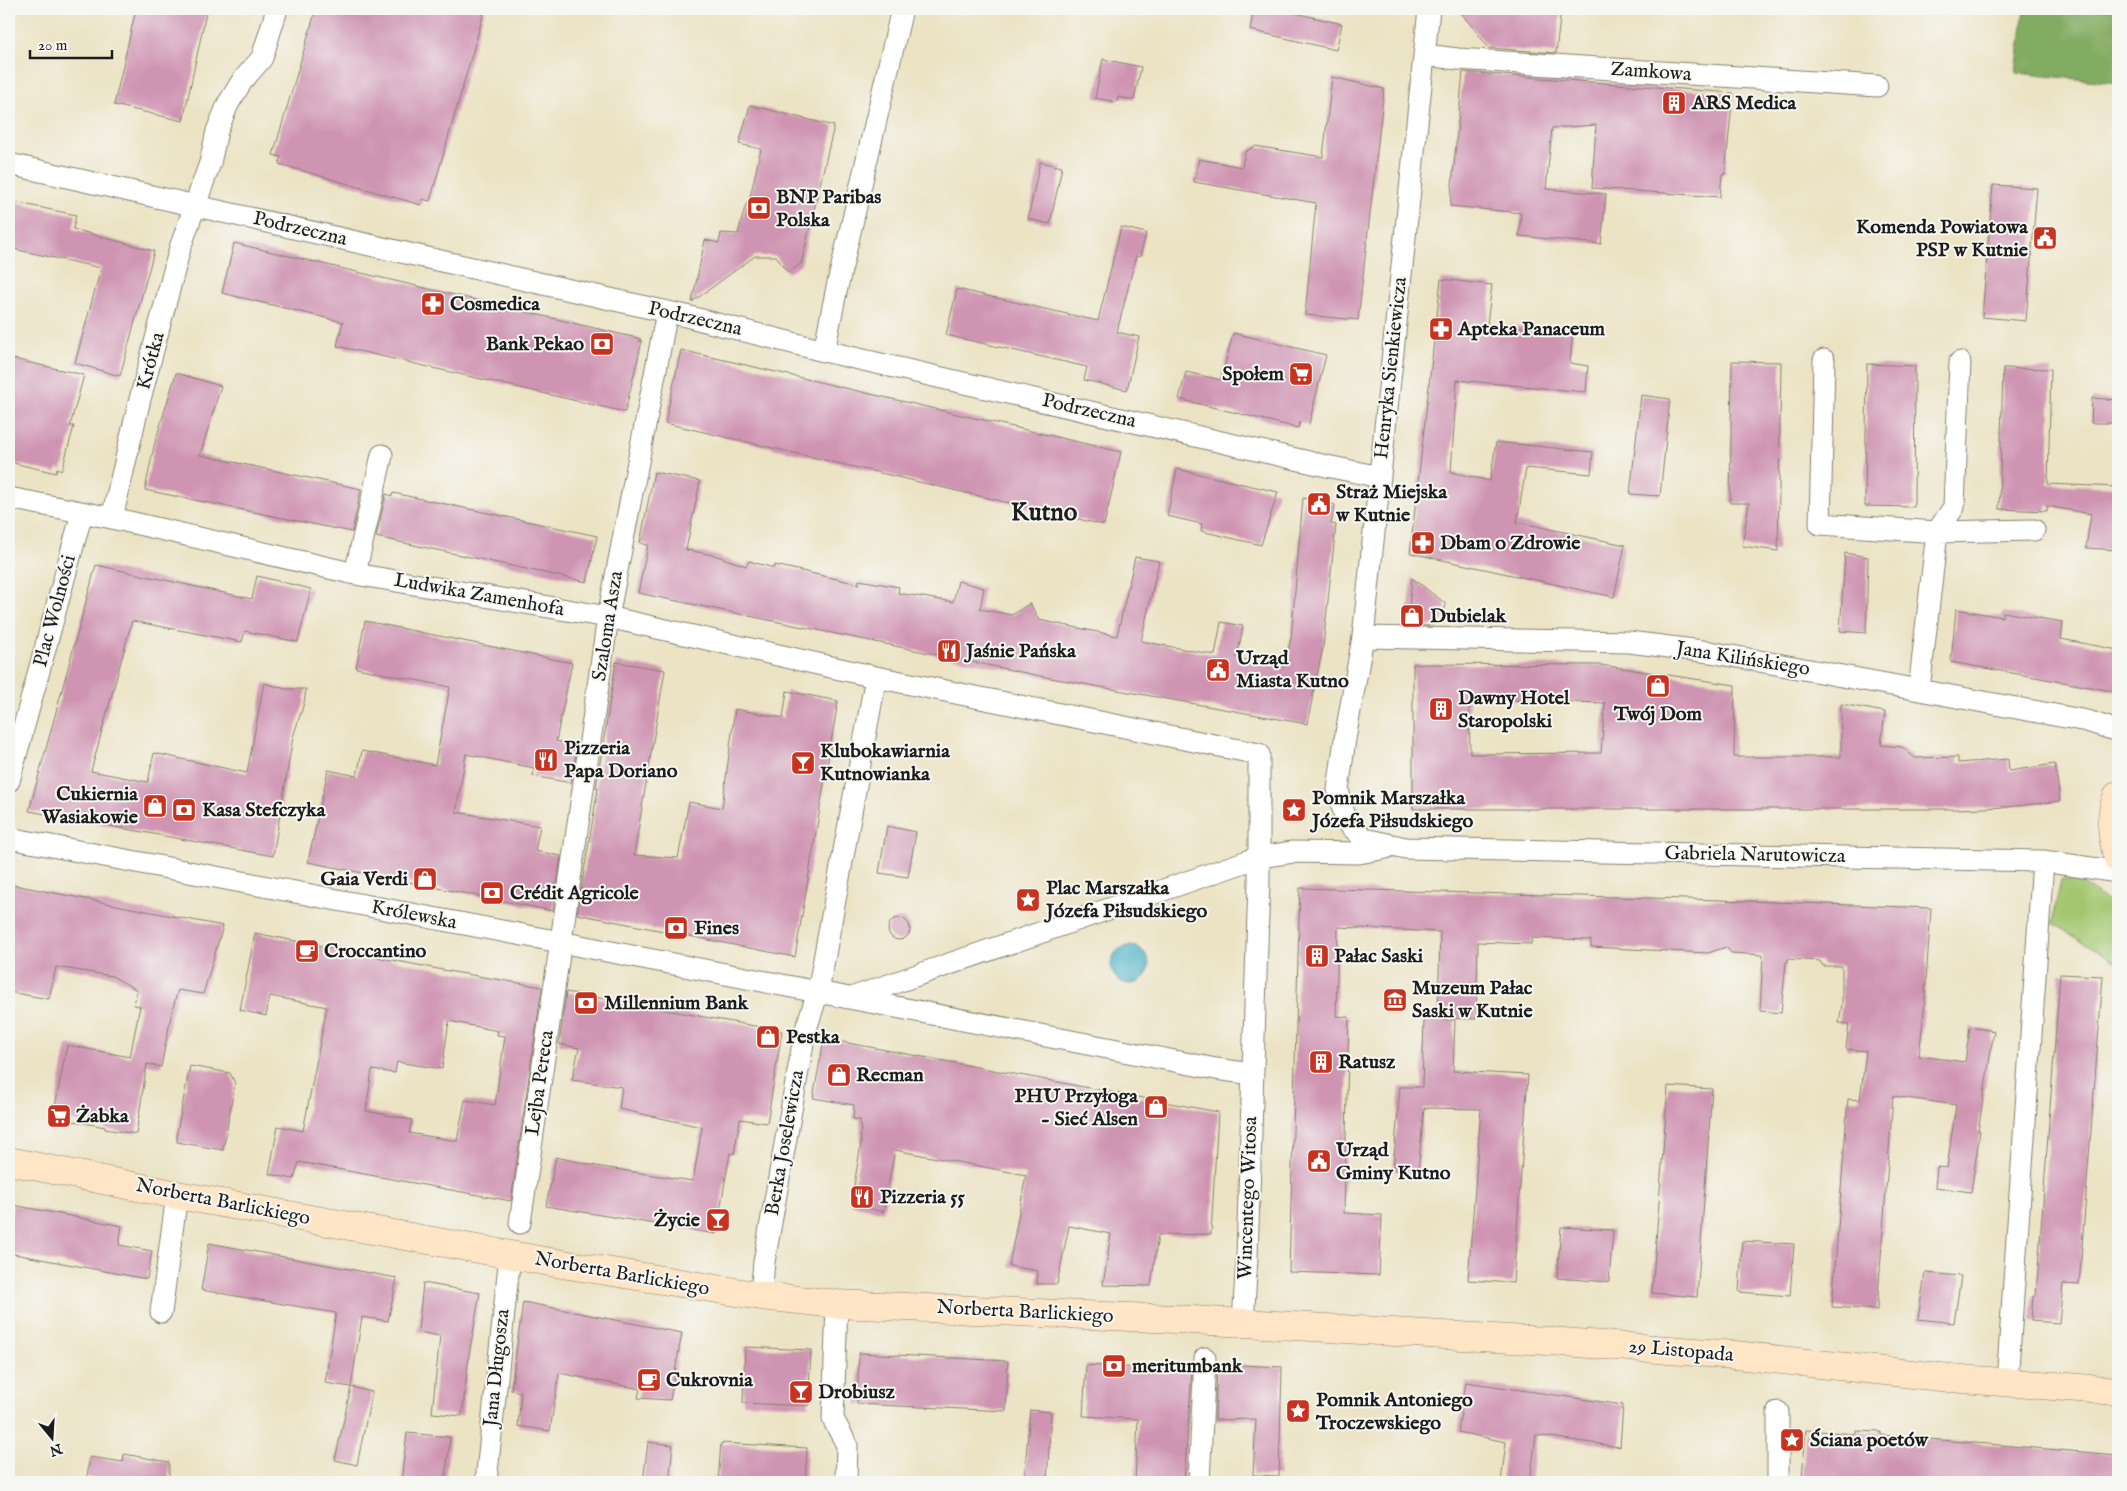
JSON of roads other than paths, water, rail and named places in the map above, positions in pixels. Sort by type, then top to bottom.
[{"type":"street","name":"Krótka","points":[[112,518],[180,248],[210,163],[217,132],[228,104],[242,81],[262,58],[277,9]]},
{"type":"street","points":[[824,351],[838,282],[902,9]]},
{"type":"street","name":"Henryka Sienkiewicza","points":[[1391,846],[1364,840],[1346,821],[1338,790],[1344,739],[1363,637],[1429,9]]},
{"type":"street","name":"Zamkowa","points":[[1424,55],[1458,59],[1877,86]]},
{"type":"street","name":"Podrzeczna","points":[[9,164],[667,312],[824,351],[1380,477]]},
{"type":"street","name":"Szaloma Asza","points":[[560,942],[608,617],[667,312]]},
{"type":"street","points":[[1824,360],[1820,524],[1937,532],[2034,530]]},
{"type":"street","points":[[1919,690],[1937,532],[1954,507],[1960,362]]},
{"type":"street","points":[[355,574],[382,455]]},
{"type":"street","points":[[9,498],[82,513]]},
{"type":"street","name":"Ludwika Zamenhofa","points":[[82,513],[112,518],[355,574],[608,617],[876,677]]},
{"type":"street","name":"Plac Wolności","points":[[9,781],[82,513]]},
{"type":"street","name":"Jana Kilińskiego","points":[[1363,637],[1629,642],[1710,652],[2087,721],[2118,731]]},
{"type":"street","points":[[876,677],[1259,754],[1258,857],[1252,1074],[1216,1069],[818,992],[876,677]]},
{"type":"street","points":[[2118,795],[2115,801],[2111,834],[2118,859]]},
{"type":"street","name":"Królewska","points":[[9,838],[818,992]]},
{"type":"street","points":[[851,998],[1258,857],[1293,852],[1359,853],[1391,846]]},
{"type":"street","name":"Gabriela Narutowicza","points":[[1391,846],[1415,849],[2043,861],[2118,872]]},
{"type":"street","points":[[2007,1382],[2043,861]]},
{"type":"street","name":"Lejba Pereca","points":[[520,1223],[560,942]]},
{"type":"street","name":"Berka Joselewicza","points":[[761,1296],[764,1262],[805,1032],[818,992]]},
{"type":"street","name":"Wincentego Witosa","points":[[1243,1323],[1247,1257],[1252,1074]]},
{"type":"street","name":"Norberta Barlickiego","points":[[9,1160],[177,1195],[510,1255],[761,1296],[837,1304],[1243,1323]]},
{"type":"street","points":[[161,1312],[177,1195]]},
{"type":"street","name":"Jana Długosza","points":[[486,1482],[510,1255]]},
{"type":"street","points":[[837,1304],[832,1419],[847,1445],[846,1482]]},
{"type":"street","name":"29 Listopada","points":[[1243,1323],[1563,1342],[2118,1391]]},
{"type":"street","points":[[1198,1482],[1205,1358]]},
{"type":"street","points":[[1778,1412],[1778,1482]]},
{"type":"water","points":[[1130,946],[1137,947],[1143,952],[1148,958],[1148,972],[1143,978],[1137,983],[1130,984],[1123,983],[1117,978],[1112,972],[1111,965],[1112,958],[1117,952],[1123,947]]},
{"type":"place","name":"ARS Medica","points":[[1674,103]]},
{"type":"place","name":"BNP Paribas Polska","points":[[759,208]]},
{"type":"place","name":"Komenda Powiatowa PSP w Kutnie","points":[[2045,238]]},
{"type":"place","name":"Cosmedica","points":[[433,304]]},
{"type":"place","name":"Apteka Panaceum","points":[[1441,329]]},
{"type":"place","name":"Bank Pekao","points":[[602,344]]},
{"type":"place","name":"Społem","points":[[1301,374]]},
{"type":"place","name":"Straż Miejska w Kutnie","points":[[1319,504]]},
{"type":"place","name":"Dbam o Zdrowie","points":[[1423,543]]},
{"type":"place","name":"Dubielak","points":[[1412,616]]},
{"type":"place","name":"Jaśnie Pańska","points":[[949,651]]},
{"type":"place","name":"Urząd Miasta Kutno","points":[[1218,670]]},
{"type":"place","name":"Twój Dom","points":[[1658,686]]},
{"type":"place","name":"Dawny Hotel Staropolski","points":[[1441,709]]},
{"type":"place","name":"Pizzeria Papa Doriano","points":[[546,760]]},
{"type":"place","name":"Klubokawiarnia Kutnowianka","points":[[803,763]]},
{"type":"place","name":"Cukiernia Wasiakowie","points":[[155,806]]},
{"type":"place","name":"Kasa Stefczyka","points":[[184,810]]},
{"type":"place","name":"Pomnik Marszałka Józefa Piłsudskiego","points":[[1294,810]]},
{"type":"place","name":"Gaia Verdi","points":[[425,879]]},
{"type":"place","name":"Crédit Agricole","points":[[492,893]]},
{"type":"place","name":"Plac Marszałka Józefa Piłsudskiego","points":[[1028,900]]},
{"type":"place","name":"Fines","points":[[676,928]]},
{"type":"place","name":"Croccantino","points":[[307,951]]},
{"type":"place","name":"Pałac Saski","points":[[1317,956]]},
{"type":"place","name":"Muzeum Pałac Saski w Kutnie","points":[[1395,1000]]},
{"type":"place","name":"Millennium Bank","points":[[586,1003]]},
{"type":"place","name":"Pestka","points":[[768,1037]]},
{"type":"place","name":"Ratusz","points":[[1321,1062]]},
{"type":"place","name":"Recman","points":[[839,1075]]},
{"type":"place","name":"PHU Przyłoga - Sieć Alsen","points":[[1156,1107]]},
{"type":"place","name":"Żabka","points":[[59,1116]]},
{"type":"place","name":"Urząd Gminy Kutno","points":[[1319,1161]]},
{"type":"place","name":"Pizzeria 55","points":[[862,1197]]},
{"type":"place","name":"Życie","points":[[718,1220]]},
{"type":"place","name":"meritumbank","points":[[1114,1366]]},
{"type":"place","name":"Cukrovnia","points":[[649,1380]]},
{"type":"place","name":"Drobiusz","points":[[801,1392]]},
{"type":"place","name":"Pomnik Antoniego Troczewskiego","points":[[1298,1411]]},
{"type":"place","name":"Ściana poetów","points":[[1792,1440]]},
{"type":"district","name":"Kutno","points":[[1044,513]]}]
